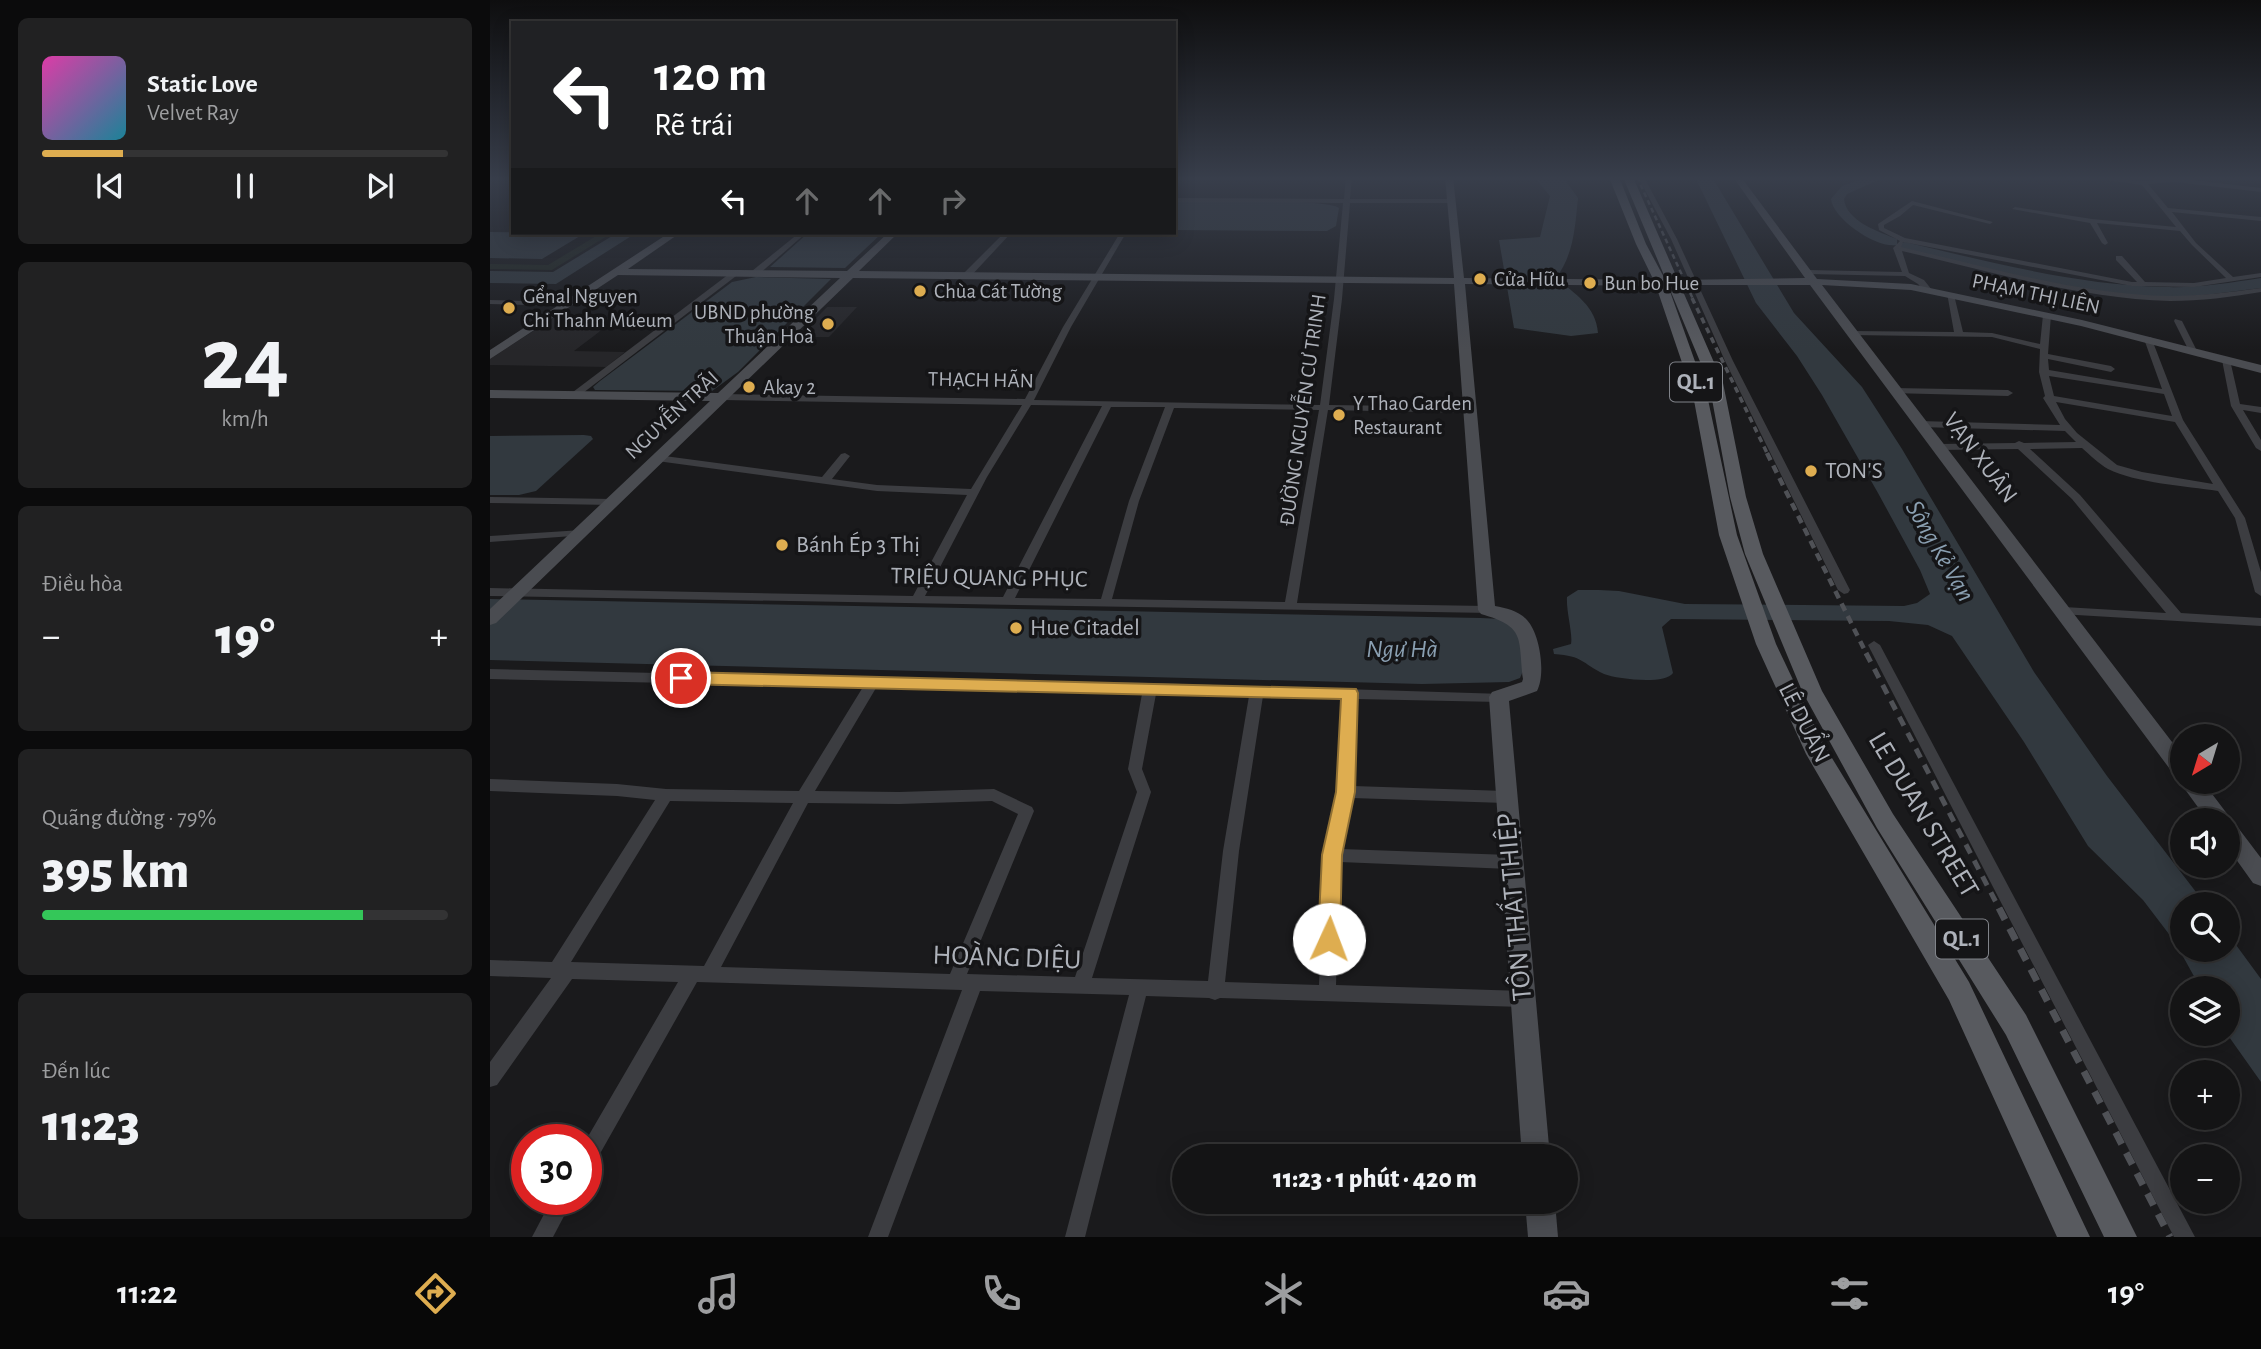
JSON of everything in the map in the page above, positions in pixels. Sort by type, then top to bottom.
[{"type":"main road","name":"LÊ DUẨN","points":[[1643,235],[1719,396],[1738,497],[1754,554],[1794,646]]},
{"type":"main road","name":"LÊ DUẨN","points":[[1649,235],[1667,283],[1700,395],[1728,535],[1766,644],[1814,748],[1959,991],[2074,1237]]},
{"type":"main road","points":[[1700,395],[1719,396]]},
{"type":"main road","name":"LE DUAN STREET","points":[[1794,646],[1812,691],[1885,821],[2016,1025],[2121,1237]]},
{"type":"street","points":[[490,355],[672,235]]},
{"type":"street","points":[[755,273],[801,235]]},
{"type":"street","name":"NGUYỄN TRÃI","points":[[490,619],[891,235]]},
{"type":"street","points":[[967,275],[1006,235]]},
{"type":"street","points":[[918,597],[1067,327],[1122,235]]},
{"type":"street","name":"ĐƯỜNG NGUYỄN CƯ TRINH","points":[[1291,606],[1324,407],[1343,235]]},
{"type":"street","points":[[490,674],[1499,697],[1530,686],[1532,679],[1525,626],[1517,617],[1487,610],[1455,235]]},
{"type":"street","points":[[1672,235],[1691,281],[1844,590]]},
{"type":"street","name":"VẠN XUÂN","points":[[1780,235],[1894,391],[2064,611],[2170,754]]},
{"type":"street","points":[[1889,235],[1903,240],[2092,278],[2144,285],[2194,285],[2259,276]]},
{"type":"street","points":[[2100,235],[2105,243]]},
{"type":"street","points":[[2187,235],[2231,279]]},
{"type":"street","points":[[1903,240],[1898,248],[1906,274]]},
{"type":"street","points":[[1898,248],[2064,284],[2141,297],[2199,298],[2261,290]]},
{"type":"street","points":[[2119,258],[2144,285]]},
{"type":"street","name":"PHẠM THỊ LIÊN","points":[[615,272],[1667,283],[1783,280],[1811,276],[1928,290],[2047,315],[2261,369]]},
{"type":"street","points":[[1811,276],[1860,272],[1906,274],[1921,282],[1928,290]]},
{"type":"street","points":[[576,394],[736,273]]},
{"type":"street","points":[[1950,295],[1959,334]]},
{"type":"street","points":[[490,302],[567,304]]},
{"type":"street","points":[[2047,315],[2043,372],[2048,398],[2068,428],[2084,445],[2114,469],[2223,489]]},
{"type":"street","points":[[2178,321],[2193,351]]},
{"type":"street","points":[[1851,333],[1992,335],[2111,369]]},
{"type":"street","points":[[2148,339],[2178,420],[2240,518],[2261,592]]},
{"type":"street","points":[[2226,360],[2236,406],[2261,448]]},
{"type":"street","points":[[2043,372],[2166,392]]},
{"type":"street","points":[[1894,391],[2008,393]]},
{"type":"street","name":"THẠCH HÃN","points":[[490,394],[1472,410]]},
{"type":"street","points":[[2048,398],[2178,420]]},
{"type":"street","points":[[1008,600],[1108,403]]},
{"type":"street","points":[[1106,601],[1134,501],[1171,404]]},
{"type":"street","points":[[2236,406],[2261,411]]},
{"type":"street","points":[[1920,424],[2068,428]]},
{"type":"street","points":[[2019,444],[2076,497],[2176,617]]},
{"type":"street","points":[[1939,447],[2084,445]]},
{"type":"street","points":[[824,482],[845,456]]},
{"type":"street","points":[[657,458],[877,488],[975,492]]},
{"type":"street","points":[[490,500],[613,502]]},
{"type":"street","points":[[490,539],[582,533]]},
{"type":"street","name":"TRIỆU QUANG PHỤC","points":[[490,592],[515,595],[918,597],[1487,610]]},
{"type":"street","points":[[2064,611],[2261,622]]},
{"type":"street","points":[[1874,645],[2185,1237]]},
{"type":"street","points":[[602,1133],[699,976],[873,681]]},
{"type":"street","points":[[1080,987],[1144,792],[1135,769],[1150,688]]},
{"type":"street","points":[[1214,992],[1231,851],[1257,691]]},
{"type":"street","points":[[1327,994],[1332,855],[1346,792],[1349,693]]},
{"type":"street","name":"TÔN THẤT THIỆP","points":[[1499,697],[1510,862],[1535,1144]]},
{"type":"street","points":[[490,785],[666,795],[994,796],[1027,811],[878,1237]]},
{"type":"street","points":[[1346,792],[1505,797]]},
{"type":"street","points":[[490,1078],[561,971],[666,795]]},
{"type":"street","points":[[2240,847],[2261,876]]},
{"type":"street","points":[[1332,855],[1510,862]]},
{"type":"street","name":"HOÀNG DIỆU","points":[[490,968],[1214,992],[1523,999]]},
{"type":"street","points":[[1075,1237],[1139,989]]},
{"type":"street","points":[[1541,1214],[1543,1237]]},
{"type":"street","points":[[542,1237],[555,1215]]},
{"type":"shaded area","points":[[598,235],[609,235],[552,270],[490,269],[490,264],[548,265]]},
{"type":"shaded area","points":[[827,307],[857,307],[829,337],[798,337]]},
{"type":"shaded area","points":[[555,317],[609,318],[599,332],[574,351],[625,352],[606,367],[490,365],[490,359]]},
{"type":"water","points":[[490,235],[582,235],[542,259],[490,258]]},
{"type":"water","points":[[614,235],[633,235],[556,284],[490,283],[490,271],[553,272]]},
{"type":"water","points":[[806,235],[880,235],[845,268],[770,267]]},
{"type":"water","points":[[1541,235],[1573,235],[1567,259],[1556,278],[1589,308],[1598,333],[1571,336],[1514,328],[1499,240],[1540,237]]},
{"type":"water","name":"Sông Kẻ Vạn","points":[[1723,235],[1747,235],[1794,313],[1862,387],[1902,449],[2034,672],[2107,776],[2170,858],[2170,878],[2185,878],[2196,892],[2170,892],[2170,935],[2143,900],[2088,846],[2024,742],[1952,636],[1928,625],[1889,621],[1671,619],[1662,627],[1673,673],[1668,677],[1651,680],[1610,676],[1577,658],[1554,654],[1553,649],[1571,644],[1567,597],[1578,590],[1619,591],[1685,604],[1904,606],[1917,603],[1930,594],[1878,493],[1797,356],[1756,303]]},
{"type":"water","points":[[756,277],[831,279],[738,372],[712,391],[595,390],[593,387],[600,381],[732,282]]},
{"type":"water","points":[[584,435],[593,439],[536,491],[519,495],[490,495],[490,436]]},
{"type":"water","name":"Ngự Hà","points":[[490,599],[1502,619],[1519,627],[1523,671],[1520,678],[1509,682],[1422,684],[490,660]]},
{"type":"water","points":[[2240,950],[2261,979],[2261,1082],[2236,1046],[2240,1046],[2240,976],[2194,976],[2186,962],[2240,962]]},
{"type":"waterway","points":[[1876,235],[1892,242]]},
{"type":"waterway","points":[[1905,246],[2034,276],[2099,287],[2165,292],[2261,283]]},
{"type":"railway","points":[[1663,235],[1693,299]]},
{"type":"railway","points":[[1692,298],[1768,455]]},
{"type":"railway","points":[[1767,453],[1866,653]]},
{"type":"railway","points":[[1866,653],[2000,910]]},
{"type":"railway","points":[[1999,908],[2170,1237]]},
{"type":"place","name":"Cửa Hữu","points":[[1480,279]]},
{"type":"place","name":"Bun bo Hue","points":[[1590,283]]},
{"type":"place","name":"Chùa Cát Tường","points":[[920,291]]},
{"type":"place","name":"Gểnal Nguyen Chi Thahn Múeum","points":[[509,308]]},
{"type":"place","name":"UBND phường Thuận Hoà","points":[[828,324]]},
{"type":"place","name":"Akay 2","points":[[749,387]]},
{"type":"place","name":"Y Thao Garden Restaurant","points":[[1339,415]]},
{"type":"place","name":"TON'S","points":[[1811,471]]},
{"type":"place","name":"Bánh Ép 3 Thị","points":[[782,545]]},
{"type":"place","name":"Hue Citadel","points":[[1016,628]]},
{"type":"route","points":[[681,678],[1349,693],[1346,792],[1332,855],[1329,939]]}]
